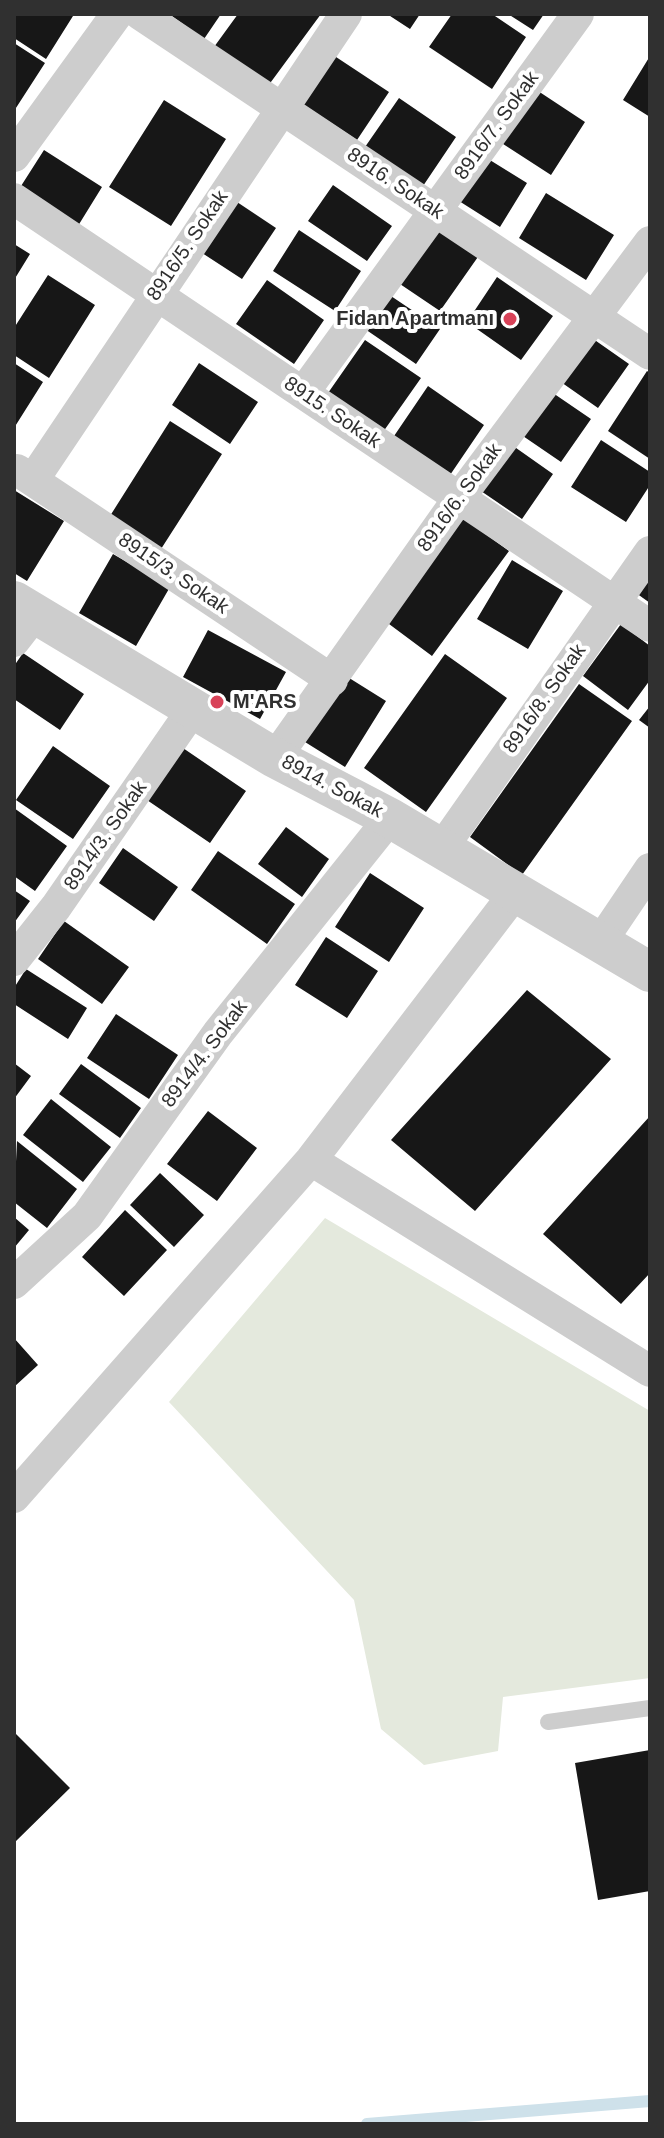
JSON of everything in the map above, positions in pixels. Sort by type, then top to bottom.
[{"type":"street","points":[[14,156],[117,14]]},
{"type":"street","name":"8916. Sokak","points":[[140,14],[650,354]]},
{"type":"street","name":"8916/5. Sokak","points":[[24,474],[156,294],[346,14]]},
{"type":"street","name":"8916/7. Sokak","points":[[303,393],[578,14]]},
{"type":"street","name":"8915. Sokak","points":[[14,199],[650,626]]},
{"type":"street","name":"8916/6. Sokak","points":[[275,758],[459,498],[650,242]]},
{"type":"street","name":"8915/3. Sokak","points":[[24,474],[332,680]]},
{"type":"street","name":"8916/8. Sokak","points":[[442,848],[612,601],[650,552]]},
{"type":"street","name":"8914. Sokak","points":[[21,619],[193,709],[275,758],[390,818],[650,972]]},
{"type":"street","name":"8914/3. Sokak","points":[[14,960],[56,907],[193,709]]},
{"type":"street","name":"8914/4. Sokak","points":[[14,1283],[87,1216],[218,1033],[390,818]]},
{"type":"street","points":[[600,943],[650,869]]},
{"type":"street","points":[[14,1497],[311,1160],[515,893]]},
{"type":"street","points":[[311,1160],[650,1371]]},
{"type":"lane","points":[[548,1722],[650,1708]]},
{"type":"shaded area","points":[[325,1218],[650,1411],[650,1678],[503,1697],[498,1751],[424,1765],[381,1729],[354,1600],[169,1402]]},
{"type":"building","points":[[14,14],[73,16],[46,59],[14,38]]},
{"type":"building","points":[[169,14],[221,14],[204,39]]},
{"type":"building","points":[[238,14],[321,14],[268,86],[214,47]]},
{"type":"building","points":[[387,14],[420,14],[410,29]]},
{"type":"building","points":[[452,14],[492,14],[526,37],[492,89],[429,47]]},
{"type":"building","points":[[508,14],[544,14],[533,30]]},
{"type":"building","points":[[14,43],[45,63],[14,111]]},
{"type":"building","points":[[333,55],[389,92],[357,140],[301,103]]},
{"type":"building","points":[[650,56],[650,117],[623,100]]},
{"type":"building","points":[[535,89],[585,122],[551,175],[500,142]]},
{"type":"building","points":[[399,98],[456,137],[423,186],[365,147]]},
{"type":"building","points":[[164,100],[226,139],[171,226],[109,187]]},
{"type":"building","points":[[44,150],[102,187],[73,234],[14,197]]},
{"type":"building","points":[[485,157],[527,183],[500,227],[459,201]]},
{"type":"building","points":[[333,185],[392,226],[367,261],[308,221]]},
{"type":"building","points":[[546,193],[614,235],[586,280],[519,238]]},
{"type":"building","points":[[234,200],[276,228],[242,279],[199,251]]},
{"type":"building","points":[[436,224],[480,254],[440,311],[397,282]]},
{"type":"building","points":[[299,230],[361,271],[335,311],[273,271]]},
{"type":"building","points":[[14,244],[30,254],[14,280]]},
{"type":"building","points":[[48,275],[95,305],[49,378],[14,355],[14,328]]},
{"type":"building","name":"Fidan Apartmanı","points":[[497,277],[553,316],[521,360],[467,322]]},
{"type":"building","points":[[267,280],[324,320],[294,364],[236,324]]},
{"type":"building","points":[[385,292],[440,329],[416,364],[362,327]]},
{"type":"building","points":[[589,336],[629,364],[598,408],[558,380]]},
{"type":"building","points":[[365,340],[421,378],[383,432],[328,393]]},
{"type":"building","points":[[14,363],[43,382],[14,428]]},
{"type":"building","points":[[199,363],[258,402],[230,444],[172,405]]},
{"type":"building","points":[[647,371],[650,373],[650,459],[608,431]]},
{"type":"building","points":[[428,386],[484,425],[448,478],[392,439]]},
{"type":"building","points":[[550,391],[591,419],[561,462],[520,434]]},
{"type":"building","points":[[170,421],[222,454],[161,549],[110,516]]},
{"type":"building","points":[[601,440],[650,472],[650,485],[626,522],[571,487]]},
{"type":"building","points":[[509,443],[553,474],[522,519],[478,489]]},
{"type":"building","points":[[14,490],[64,521],[27,581],[14,573]]},
{"type":"building","points":[[462,517],[509,551],[432,656],[385,621]]},
{"type":"building","points":[[113,554],[170,587],[136,646],[79,613]]},
{"type":"building","points":[[512,560],[563,591],[528,649],[477,619]]},
{"type":"building","points":[[650,572],[650,603],[636,593]]},
{"type":"building","points":[[621,624],[650,646],[650,680],[628,710],[583,676]]},
{"type":"building","points":[[208,630],[286,672],[260,719],[183,677]]},
{"type":"building","points":[[23,653],[84,694],[60,730],[14,699],[14,666]]},
{"type":"building","points":[[445,654],[507,698],[426,812],[364,768]]},
{"type":"building","points":[[346,676],[386,701],[345,767],[305,742]]},
{"type":"building","points":[[579,684],[632,721],[522,875],[470,837]]},
{"type":"building","points":[[650,706],[650,728],[639,720]]},
{"type":"building","points":[[53,746],[110,786],[73,839],[16,800]]},
{"type":"building","points":[[180,746],[246,791],[210,843],[144,798]]},
{"type":"building","points":[[14,808],[67,846],[35,891],[14,876]]},
{"type":"building","points":[[286,827],[329,859],[302,897],[258,864]]},
{"type":"building","points":[[123,848],[178,887],[154,921],[99,883]]},
{"type":"building","points":[[218,851],[295,904],[267,944],[191,890]]},
{"type":"building","points":[[370,873],[424,908],[389,962],[335,927]]},
{"type":"building","points":[[14,890],[30,901],[14,923]]},
{"type":"building","points":[[64,921],[129,967],[102,1004],[38,959]]},
{"type":"building","points":[[326,937],[378,971],[347,1018],[295,985]]},
{"type":"building","points":[[26,969],[87,1008],[68,1039],[14,1004],[14,988]]},
{"type":"building","points":[[527,990],[611,1059],[475,1211],[391,1140]]},
{"type":"building","points":[[116,1014],[178,1055],[149,1099],[87,1058]]},
{"type":"building","points":[[14,1063],[31,1076],[14,1099]]},
{"type":"building","points":[[81,1064],[141,1108],[120,1138],[59,1094]]},
{"type":"building","points":[[51,1099],[111,1147],[83,1182],[23,1135]]},
{"type":"building","points":[[208,1111],[257,1148],[217,1201],[167,1164]]},
{"type":"building","points":[[650,1116],[650,1273],[621,1304],[543,1234]]},
{"type":"building","points":[[17,1141],[77,1189],[47,1228],[14,1202]]},
{"type":"building","points":[[160,1173],[204,1215],[174,1247],[130,1205]]},
{"type":"building","points":[[125,1210],[167,1250],[124,1296],[82,1257]]},
{"type":"building","points":[[14,1217],[29,1230],[14,1248]]},
{"type":"building","points":[[14,1338],[38,1365],[14,1387]]},
{"type":"building","points":[[14,1732],[70,1788],[14,1843]]},
{"type":"building","points":[[650,1750],[650,1891],[598,1900],[575,1763]]},
{"type":"waterway","points":[[367,2124],[650,2101]]},
{"type":"place","name":"Fidan Apartmanı","points":[[510,319]]},
{"type":"place","name":"M'ARS","points":[[217,702]]}]
